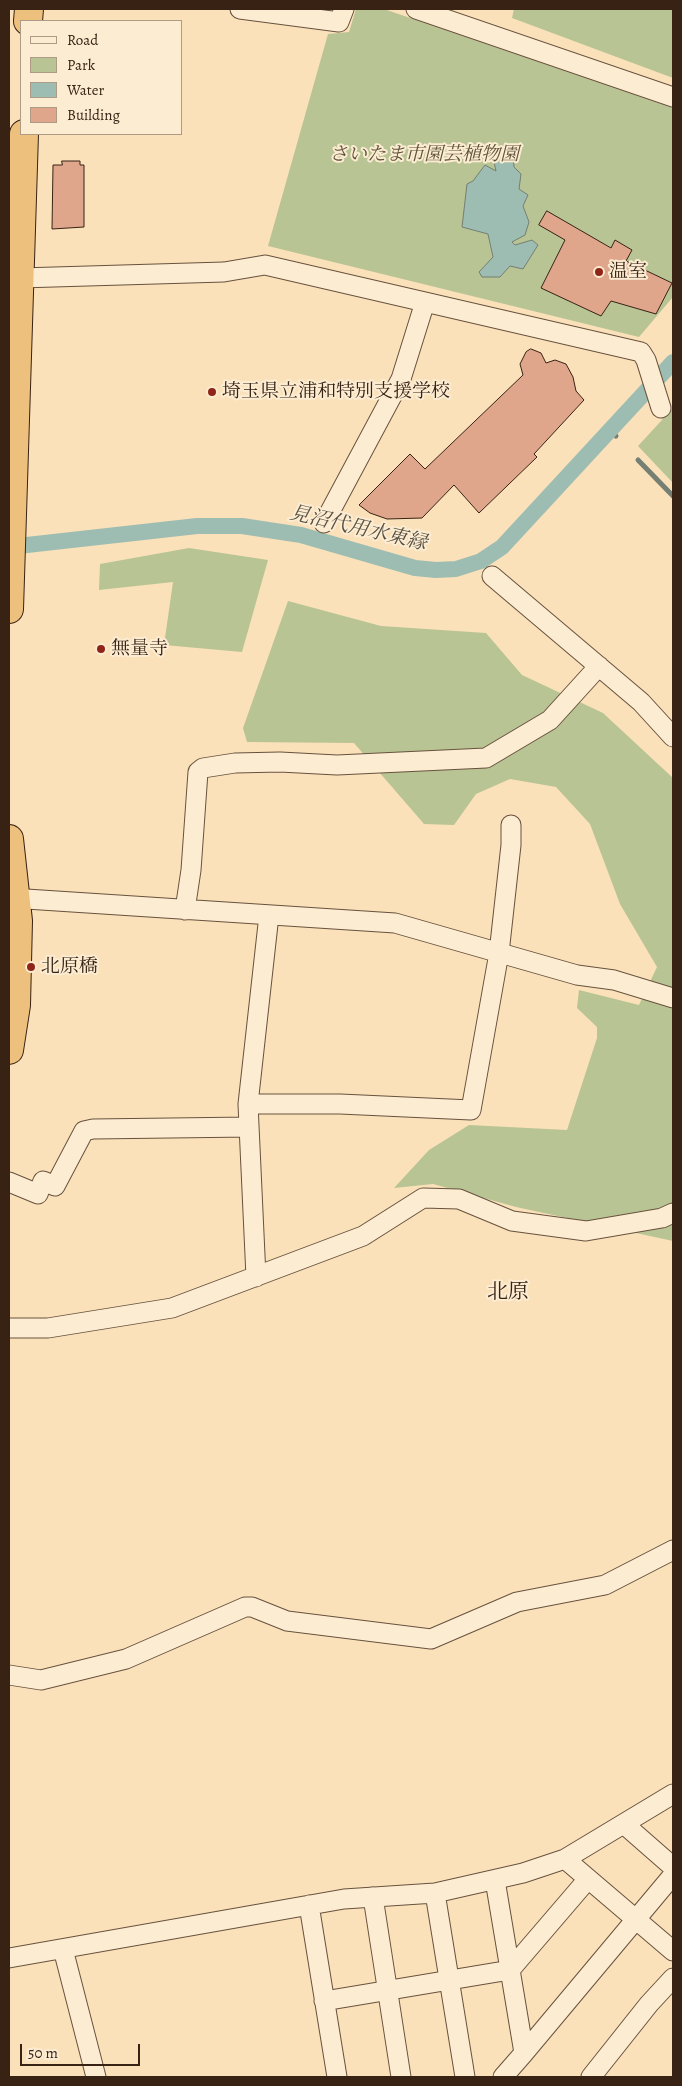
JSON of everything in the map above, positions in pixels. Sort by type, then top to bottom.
[{"type":"highway","points":[[9,609],[16,286],[24,135]]},
{"type":"highway","points":[[9,838],[18,969],[16,1005],[9,1050]]},
{"type":"street","points":[[240,9],[339,22],[344,9]]},
{"type":"street","points":[[416,9],[673,97]]},
{"type":"street","points":[[16,286],[224,272],[265,265],[641,352],[646,360],[660,408]]},
{"type":"street","points":[[324,523],[401,379],[425,302]]},
{"type":"street","points":[[492,576],[641,702],[673,737]]},
{"type":"street","points":[[185,910],[191,870],[198,772],[203,768],[235,763],[280,762],[337,766],[486,758],[550,720],[598,666]]},
{"type":"street","points":[[248,1104],[340,1104],[471,1110],[499,953],[511,845],[511,825]]},
{"type":"street","points":[[13,897],[395,923],[577,975],[614,980],[673,998]]},
{"type":"street","points":[[256,1276],[248,1104],[269,915]]},
{"type":"street","points":[[9,1182],[38,1194],[43,1181],[55,1186],[84,1131],[102,1129],[249,1127]]},
{"type":"street","points":[[9,1328],[48,1328],[172,1308],[363,1236],[422,1198],[459,1199],[512,1221],[586,1231],[662,1218],[673,1214]]},
{"type":"street","points":[[9,1675],[41,1680],[126,1658],[245,1607],[252,1607],[287,1621],[431,1639],[516,1602],[605,1585],[673,1550]]},
{"type":"street","points":[[9,1958],[344,1899],[435,1893],[495,1880],[565,1859],[625,1825],[673,1794]]},
{"type":"street","points":[[625,1825],[673,1867]]},
{"type":"street","points":[[565,1859],[673,1951]]},
{"type":"street","points":[[503,2077],[673,1875]]},
{"type":"street","points":[[324,2001],[510,1970],[588,1879]]},
{"type":"street","points":[[495,1880],[524,2053]]},
{"type":"street","points":[[435,1893],[465,2077]]},
{"type":"street","points":[[374,1897],[401,2077]]},
{"type":"street","points":[[309,1905],[337,2077]]},
{"type":"street","points":[[63,1949],[96,2077]]},
{"type":"street","points":[[591,2077],[649,2004],[673,1978]]},
{"type":"green space","name":"さいたま市園芸植物園","points":[[356,9],[384,9],[673,108],[673,297],[639,337],[268,246],[328,34],[349,32]]},
{"type":"green space","points":[[514,9],[673,9],[673,78],[512,18]]},
{"type":"green space","points":[[673,408],[673,483],[638,446]]},
{"type":"green space","points":[[189,548],[268,560],[242,652],[164,645],[173,582],[99,590],[100,564]]},
{"type":"green space","points":[[288,601],[381,626],[486,633],[522,675],[603,713],[673,778],[673,1241],[516,1207],[433,1184],[394,1188],[429,1150],[469,1125],[567,1130],[597,1038],[597,1027],[577,1008],[579,990],[639,1005],[657,967],[620,904],[590,824],[556,787],[510,779],[476,794],[454,825],[424,824],[354,743],[247,742],[243,728]]},
{"type":"water","points":[[513,153],[514,167],[521,174],[519,189],[528,195],[523,206],[529,222],[525,235],[512,242],[515,245],[532,240],[538,245],[523,269],[510,266],[500,277],[482,277],[479,272],[493,257],[488,234],[462,227],[467,184],[473,181],[485,165],[496,171],[493,157]]},
{"type":"building","points":[[62,161],[80,161],[80,165],[84,165],[84,227],[52,229],[53,165],[62,165]]},
{"type":"building","name":"温室","points":[[547,211],[611,248],[615,240],[632,250],[626,261],[672,283],[656,314],[611,301],[601,316],[541,288],[565,240],[539,225]]},
{"type":"building","points":[[531,349],[541,353],[546,363],[555,360],[566,364],[573,377],[576,391],[584,400],[534,454],[537,457],[479,513],[454,485],[422,518],[387,519],[370,513],[359,505],[410,454],[425,469],[523,375],[520,364],[526,352]]},
{"type":"waterway","name":"見沼代用水東縁","points":[[9,547],[197,526],[242,526],[301,535],[415,568],[456,569],[481,561],[502,547],[673,362]]},
{"type":"waterway","name":"見沼代用水東縁","points":[[610,429],[616,436]]},
{"type":"waterway","points":[[638,460],[673,496]]},
{"type":"place","name":"温室","points":[[599,272]]},
{"type":"place","name":"埼玉県立浦和特別支援学校","points":[[212,392]]},
{"type":"place","name":"無量寺","points":[[101,649]]},
{"type":"place","name":"北原橋","points":[[31,967]]},
{"type":"district","name":"北原","points":[[508,1293]]}]
